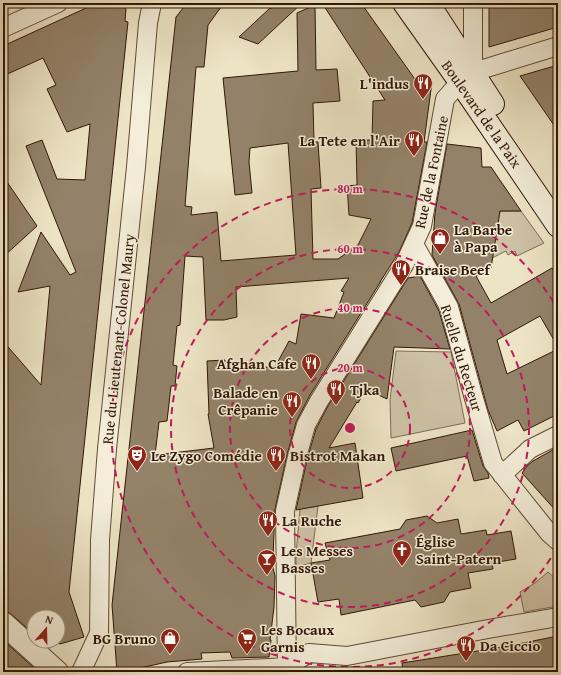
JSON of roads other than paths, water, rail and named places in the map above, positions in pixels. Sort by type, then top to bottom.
[{"type":"main road","name":"Boulevard de la Paix","points":[[404,3],[466,77],[558,199]]},
{"type":"main road","name":"Boulevard de la Paix","points":[[428,3],[466,77],[558,226]]},
{"type":"main road","points":[[3,623],[57,672]]},
{"type":"street","points":[[3,28],[58,3]]},
{"type":"street","name":"Rue du Lieutenant-Colonel Maury","points":[[82,672],[99,633],[100,540],[106,449],[136,167],[148,23],[152,3]]},
{"type":"street","points":[[466,77],[472,3]]},
{"type":"street","points":[[466,77],[480,70],[558,46]]},
{"type":"street","name":"Rue de la Fontaine","points":[[287,670],[285,511],[306,425],[319,401],[404,265],[414,244],[422,226],[445,99],[466,77]]},
{"type":"street","name":"Ruelle du Recteur","points":[[414,244],[449,307],[470,386],[493,463],[549,533],[558,540]]},
{"type":"street","points":[[502,475],[530,449],[558,435]]},
{"type":"street","points":[[187,672],[287,670],[310,653],[347,656],[558,617]]},
{"type":"place","name":"L'indus","points":[[423,100]]},
{"type":"place","name":"La Tete en l'Air","points":[[414,157]]},
{"type":"place","name":"La Barbe à Papa","points":[[440,255]]},
{"type":"place","name":"Braise Beef","points":[[401,286]]},
{"type":"place","name":"Afghan Cafe","points":[[311,380]]},
{"type":"place","name":"Tjka","points":[[336,406]]},
{"type":"place","name":"Balade en Crêpanie","points":[[292,418]]},
{"type":"place","name":"Le Zygo Comédie","points":[[137,472]]},
{"type":"place","name":"Bistrot Makan","points":[[276,472]]},
{"type":"place","name":"La Ruche","points":[[268,537]]},
{"type":"place","name":"Église Saint-Patern","points":[[402,567]]},
{"type":"place","name":"Les Messes Basses","points":[[267,576]]},
{"type":"place","name":"BG Bruno","points":[[170,655]]},
{"type":"place","name":"Les Bocaux Garnis","points":[[247,655]]},
{"type":"place","name":"Da Ciccio","points":[[466,662]]}]
